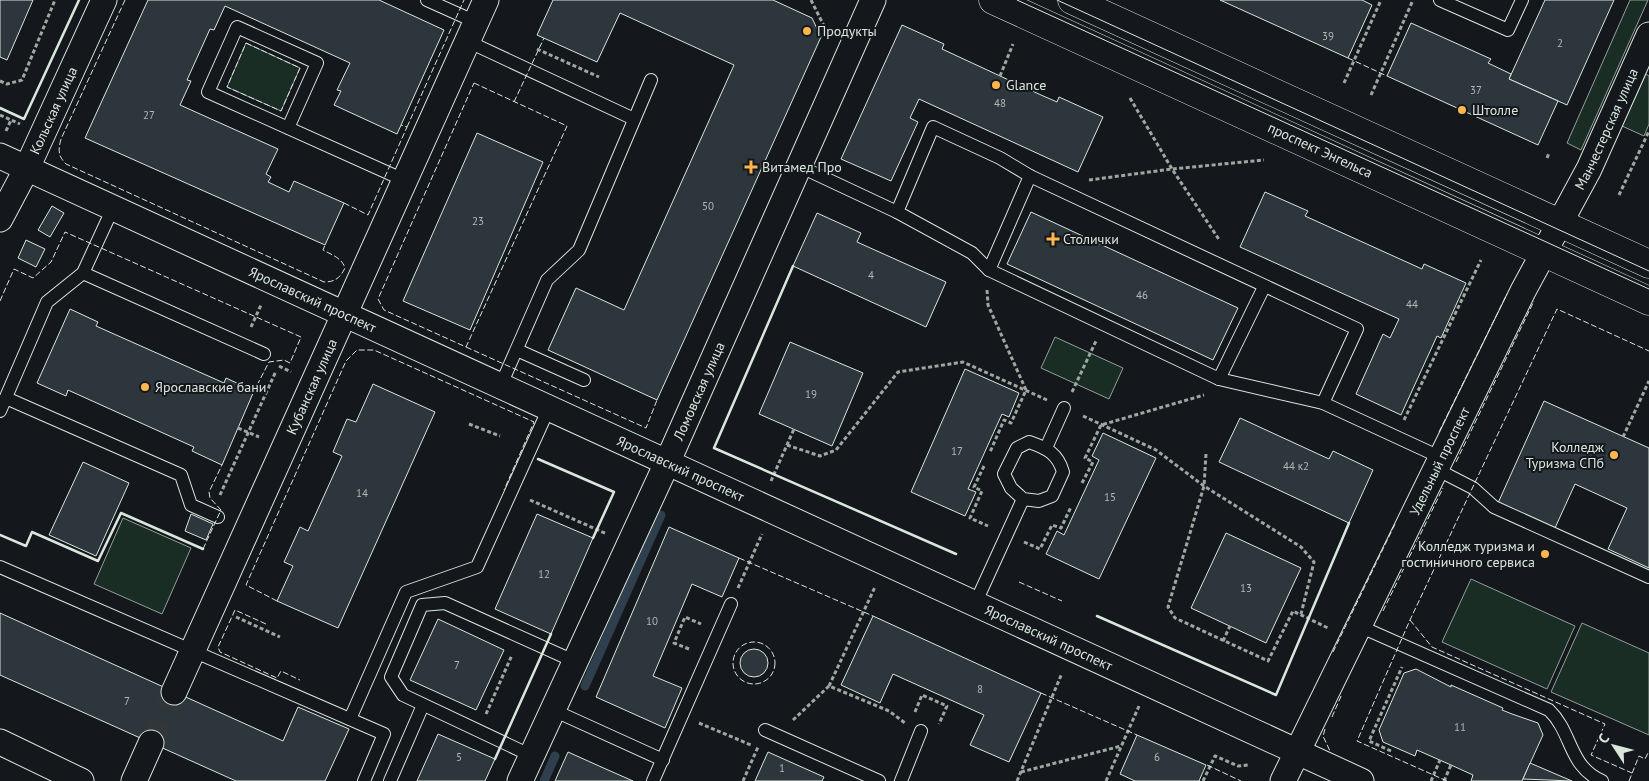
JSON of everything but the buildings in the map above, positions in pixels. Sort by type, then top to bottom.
[{"type":"main road","name":"проспект Энгельса","points":[[993,0],[1649,301]]},
{"type":"main road","points":[[1072,0],[1649,264]]},
{"type":"street","name":"Кольская улица","points":[[0,219],[27,168],[104,0]]},
{"type":"street","name":"Ломовская улица","points":[[520,781],[667,463],[873,0]]},
{"type":"street","name":"Кубанская улица","points":[[174,692],[476,21]]},
{"type":"street","name":"Манчестерская улица","points":[[1560,223],[1589,169],[1649,35]]},
{"type":"street","name":"Ярославский проспект","points":[[0,156],[1361,781]]},
{"type":"street","name":"Удельный проспект","points":[[1283,781],[1560,223]]},
{"type":"street","points":[[0,742],[81,781]]},
{"type":"street","points":[[134,781],[151,743]]},
{"type":"lane","points":[[427,0],[476,21],[634,119]]},
{"type":"lane","points":[[1440,0],[1508,30],[1522,0]]},
{"type":"lane","points":[[288,128],[317,63],[237,27],[208,92],[288,128],[404,180]]},
{"type":"lane","points":[[500,387],[547,280],[579,250],[651,80]]},
{"type":"lane","points":[[897,212],[933,127],[1000,158],[1030,176],[1076,198],[1356,329],[1323,403]]},
{"type":"lane","points":[[799,166],[897,212],[972,253],[989,270],[1218,379],[1237,385],[1323,403],[1396,436],[1473,488],[1494,507],[1649,576]]},
{"type":"lane","points":[[989,270],[1030,176]]},
{"type":"lane","points":[[0,411],[47,302],[83,273],[113,208]]},
{"type":"lane","points":[[83,273],[264,354]]},
{"type":"lane","points":[[1218,379],[1264,287]]},
{"type":"lane","points":[[517,350],[584,380]]},
{"type":"lane","points":[[6,398],[181,475],[192,506],[218,517]]},
{"type":"lane","points":[[350,719],[406,592],[477,567],[549,408]]},
{"type":"lane","points":[[1046,448],[1064,408]]},
{"type":"lane","points":[[1029,442],[1046,448],[1060,460],[1063,472],[1052,496],[1039,501],[1023,499],[1011,488],[1004,474],[1017,448],[1029,442]]},
{"type":"lane","points":[[975,604],[1023,499]]},
{"type":"lane","points":[[0,567],[384,734],[364,781]]},
{"type":"lane","points":[[532,756],[402,695],[390,677],[422,605],[445,603],[576,662]]},
{"type":"lane","points":[[653,781],[731,604]]},
{"type":"lane","points":[[1359,626],[1549,710],[1557,718],[1582,768],[1591,776],[1602,781]]},
{"type":"lane","points":[[390,781],[423,705]]},
{"type":"lane","points":[[554,710],[663,760]]},
{"type":"lane","points":[[901,781],[915,729]]},
{"type":"lane","points":[[766,730],[879,781]]},
{"type":"path","points":[[0,81],[7,84],[22,80],[55,0]]},
{"type":"path","points":[[1344,83],[1381,0]]},
{"type":"path","points":[[1370,95],[1413,0]]},
{"type":"path","points":[[1000,76],[1013,44]]},
{"type":"path","points":[[1130,98],[1172,169],[1243,277]]},
{"type":"path","points":[[1620,195],[1649,131]]},
{"type":"path","points":[[1547,158],[1550,153]]},
{"type":"path","points":[[1076,198],[1085,181],[1172,169],[1264,160]]},
{"type":"path","points":[[1396,436],[1482,260]]},
{"type":"path","points":[[989,270],[987,280],[988,305],[1026,390]]},
{"type":"path","points":[[243,344],[262,303]]},
{"type":"path","points":[[1064,408],[1104,324]]},
{"type":"path","points":[[787,445],[820,456],[836,450],[898,372],[963,362]]},
{"type":"path","points":[[224,501],[218,498],[278,366],[285,369]]},
{"type":"path","points":[[1623,436],[1649,381]]},
{"type":"path","points":[[1101,425],[1237,385]]},
{"type":"path","points":[[470,424],[500,436]]},
{"type":"path","points":[[238,428],[254,435]]},
{"type":"path","points":[[761,506],[794,430]]},
{"type":"path","points":[[1156,450],[1204,486],[1302,547],[1314,562],[1301,614]]},
{"type":"path","points":[[1206,454],[1204,486],[1168,607],[1175,618],[1268,661],[1293,611],[1332,630]]},
{"type":"path","points":[[511,492],[629,543]]},
{"type":"path","points":[[731,604],[763,533]]},
{"type":"path","points":[[781,737],[785,729],[829,686],[875,586]]},
{"type":"path","points":[[708,657],[674,643],[685,617],[719,632]]},
{"type":"path","points":[[1223,641],[1230,626]]},
{"type":"path","points":[[263,630],[280,637]]},
{"type":"path","points":[[479,731],[520,637]]},
{"type":"path","points":[[1391,751],[1369,741],[1410,648]]},
{"type":"path","points":[[1017,781],[1064,670]]},
{"type":"path","points":[[829,686],[890,712],[915,729]]},
{"type":"path","points":[[1106,781],[1143,698]]},
{"type":"path","points":[[682,716],[758,748]]},
{"type":"path","points":[[743,781],[766,730]]},
{"type":"path","points":[[1021,772],[1121,746]]},
{"type":"path","points":[[1203,781],[1215,756],[1238,766],[1248,765]]},
{"type":"path","points":[[1431,781],[1440,760]]},
{"type":"path","points":[[1444,781],[1450,765]]},
{"type":"green space","points":[[1630,0],[1648,0],[1581,150],[1567,143]]},
{"type":"green space","points":[[246,43],[300,68],[281,111],[227,87]]},
{"type":"green space","points":[[1646,74],[1649,76],[1649,124],[1644,136],[1622,126]]},
{"type":"green space","points":[[1055,337],[1123,368],[1109,399],[1041,368]]},
{"type":"green space","points":[[123,518],[191,548],[162,614],[94,584]]},
{"type":"green space","points":[[1471,579],[1575,626],[1547,689],[1442,642]]},
{"type":"green space","points":[[1582,623],[1649,653],[1649,735],[1551,692]]},
{"type":"waterway","points":[[585,686],[661,515]]},
{"type":"waterway","points":[[544,781],[555,756]]},
{"type":"tunnel","points":[[151,743],[174,692]]},
{"type":"tram line","points":[[1017,0],[1649,289]]},
{"type":"tram line","points":[[1057,0],[1649,271]]},
{"type":"fence","points":[[125,0],[61,139],[59,153],[63,161],[324,282],[337,279],[345,268],[339,259],[323,250],[325,245]]},
{"type":"fence","points":[[407,127],[464,0]]},
{"type":"fence","points":[[514,102],[544,38]]},
{"type":"fence","points":[[246,43],[300,68],[281,111],[227,87],[246,43]]},
{"type":"fence","points":[[1348,58],[1387,76]]},
{"type":"fence","points":[[474,83],[567,126],[466,347],[384,310],[378,299],[474,83]]},
{"type":"fence","points":[[344,203],[368,215],[407,127],[401,125]]},
{"type":"fence","points":[[0,301],[14,269],[33,278],[51,262],[65,232],[301,337],[290,363],[284,360],[269,362],[254,391]]},
{"type":"fence","points":[[1439,432],[1507,294]]},
{"type":"fence","points":[[1456,462],[1534,301]]},
{"type":"fence","points":[[1447,781],[1357,741],[1410,620],[1557,309],[1649,351]]},
{"type":"fence","points":[[466,347],[646,428],[657,400]]},
{"type":"fence","points":[[277,601],[246,585],[346,361],[357,350],[374,350],[534,422],[504,490]]},
{"type":"fence","points":[[203,549],[221,510],[210,498],[209,492],[222,465]]},
{"type":"fence","points":[[1383,611],[1443,488]]},
{"type":"fence","points":[[1333,652],[1396,522]]},
{"type":"fence","points":[[739,558],[873,616]]},
{"type":"fence","points":[[1019,582],[1062,601]]},
{"type":"fence","points":[[266,624],[235,610],[218,647],[220,652],[277,678],[281,671],[300,680]]},
{"type":"fence","points":[[1410,620],[1432,647],[1605,724],[1591,755],[1632,773]]},
{"type":"fence","points":[[754,642],[769,648],[775,663],[769,678],[754,684],[739,678],[733,663],[739,648],[754,642]]},
{"type":"fence","points":[[1041,693],[1137,735]]},
{"type":"fence","points":[[1332,717],[1342,694]]},
{"type":"fence","points":[[1325,729],[1323,736],[1330,751]]},
{"type":"fence","points":[[1629,781],[1639,756],[1645,759],[1649,751]]},
{"type":"fence","points":[[1207,765],[1241,781]]},
{"type":"wall","points":[[0,108],[24,119],[79,0]]},
{"type":"wall","points":[[793,266],[714,448],[956,554]]},
{"type":"wall","points":[[538,459],[614,492],[593,538]]},
{"type":"wall","points":[[0,535],[26,546],[32,532],[98,561],[121,513],[203,549]]},
{"type":"wall","points":[[1097,616],[1276,695],[1349,523]]},
{"type":"wall","points":[[495,759],[551,634]]},
{"type":"place","name":"Продукты","points":[[807,31]]},
{"type":"place","name":"Glance","points":[[996,85]]},
{"type":"place","name":"Штолле","points":[[1462,110]]},
{"type":"place","name":"Витамед Про","points":[[751,167]]},
{"type":"place","name":"Столички","points":[[1053,239]]},
{"type":"place","name":"Ярославские бани","points":[[145,387]]},
{"type":"place","name":"Колледж Туризма СПб","points":[[1614,455]]},
{"type":"place","name":"Колледж туризма и гостиничного сервиса","points":[[1545,554]]}]
